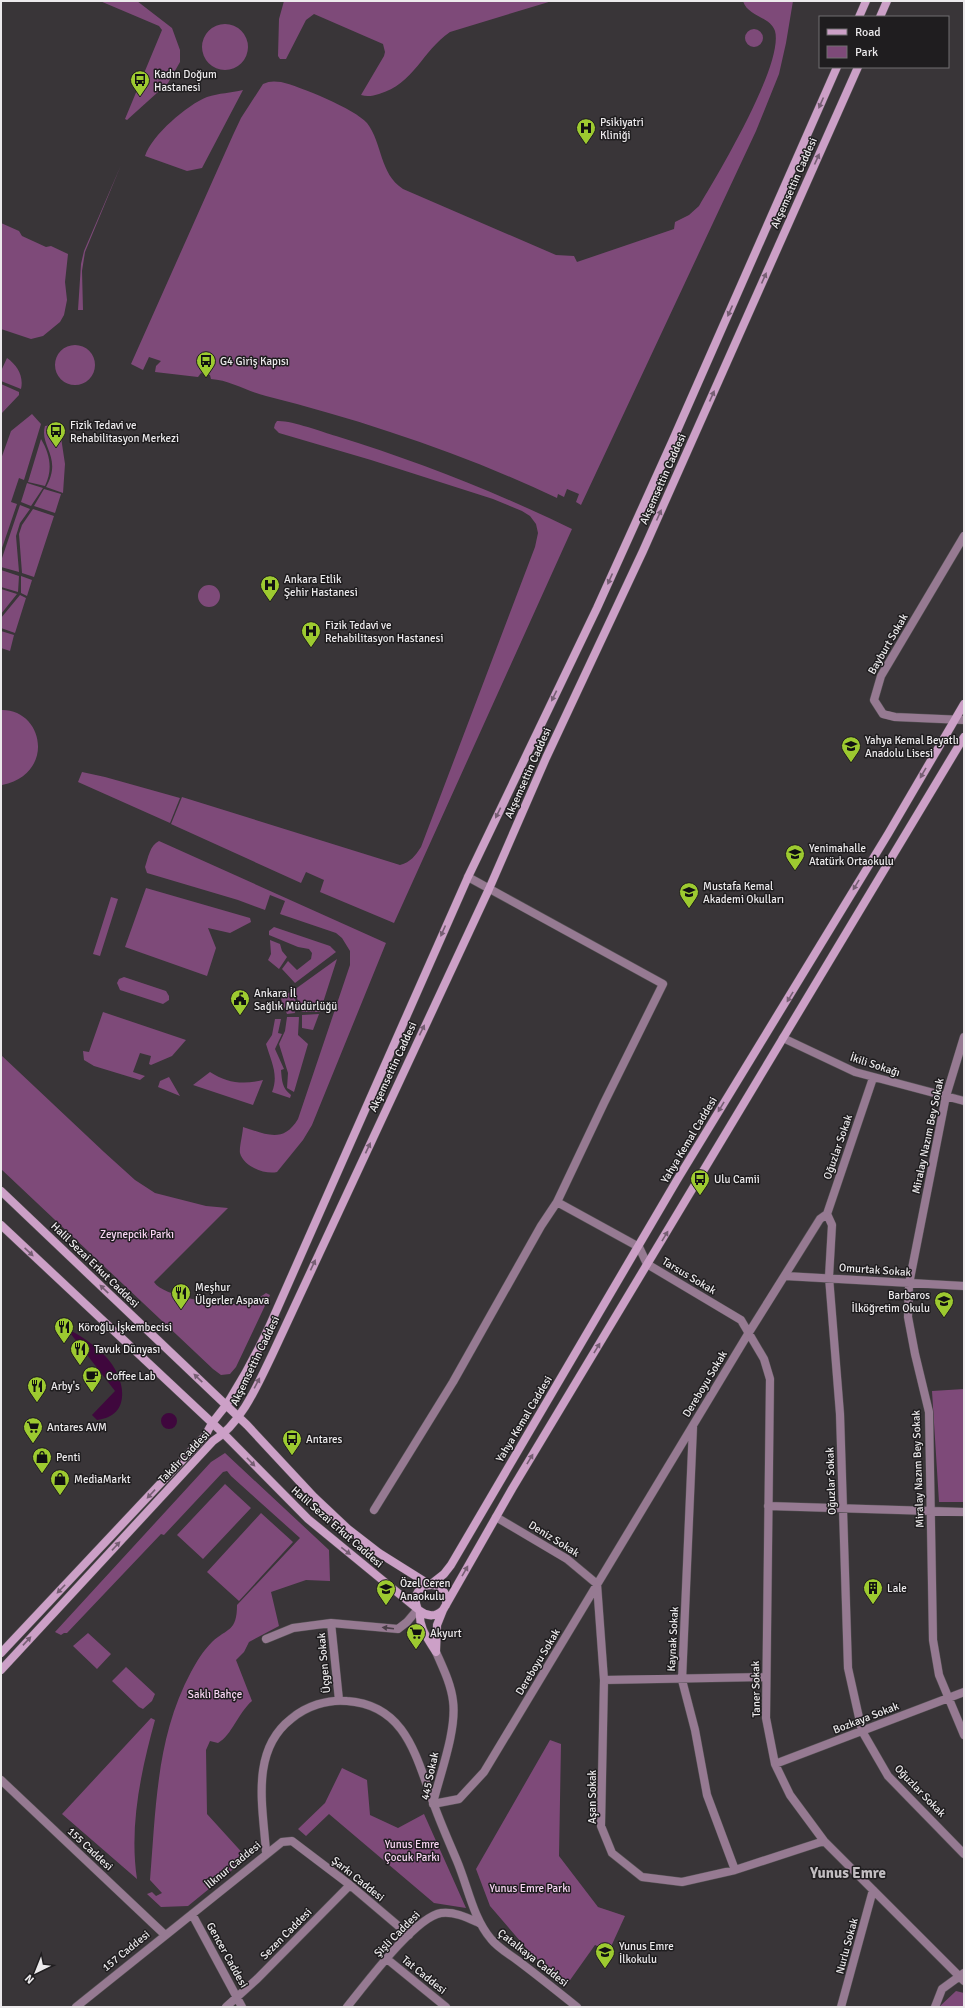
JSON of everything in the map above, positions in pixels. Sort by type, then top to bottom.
[{"type":"main road","points":[[858,16],[866,1]]},
{"type":"main road","points":[[880,16],[887,1]]},
{"type":"main road","name":"Akşemsettin Caddesi","points":[[837,68],[672,442],[599,602],[468,877],[270,1325],[246,1375],[226,1406],[239,1418],[272,1355],[489,889],[546,758],[643,551],[858,68]]},
{"type":"main road","name":"Yahya Kemal Caddesi","points":[[430,1585],[444,1574],[451,1565],[726,1100],[888,834],[964,704]]},
{"type":"main road","points":[[430,1585],[425,1586],[417,1592],[415,1597],[418,1609],[424,1614],[434,1615],[444,1608],[496,1517],[647,1264],[964,737]]},
{"type":"main road","name":"Halil Sezai Erkut Caddesi","points":[[1,1191],[226,1406]]},
{"type":"main road","points":[[1,1225],[211,1422],[226,1406]]},
{"type":"main road","points":[[224,1434],[239,1418]]},
{"type":"main road","name":"Halil Sezai Erkut Caddesi","points":[[239,1418],[314,1497],[348,1529],[379,1553],[430,1585],[435,1585],[443,1591],[446,1595],[444,1608]]},
{"type":"main road","name":"Takdir Caddesi","points":[[1,1653],[206,1435],[211,1422],[224,1434],[213,1441],[1,1670]]},
{"type":"main road","name":"Halil Sezai Erkut Caddesi","points":[[224,1434],[308,1519],[340,1547],[418,1609]]},
{"type":"main road","name":"445 Sokak","points":[[436,1652],[437,1625],[444,1608]]},
{"type":"main road","name":"445 Sokak","points":[[418,1609],[420,1622],[426,1636],[436,1652]]},
{"type":"street","name":"Bayburt Sokak","points":[[964,536],[881,676],[874,700],[883,714],[895,717],[964,720]]},
{"type":"street","points":[[374,1510],[453,1382],[541,1226],[558,1202],[604,1103],[663,984],[468,877]]},
{"type":"street","name":"Miralay Nazım Bey Sokak","points":[[964,1037],[946,1096],[909,1284],[908,1317],[929,1412],[933,1640],[939,1675],[964,1734]]},
{"type":"street","name":"İkili Sokağı","points":[[783,1038],[855,1072],[964,1101]]},
{"type":"street","name":"Oğuzlar Sokak","points":[[873,1078],[827,1214],[832,1225],[829,1277],[840,1414],[848,1668],[862,1731],[888,1776],[964,1854]]},
{"type":"street","points":[[558,1202],[639,1247]]},
{"type":"street","name":"Dereboyu Sokak","points":[[433,1804],[459,1799],[484,1772],[748,1334],[820,1219],[827,1214]]},
{"type":"street","name":"Tarsus Sokak","points":[[639,1247],[647,1264],[741,1320],[748,1334]]},
{"type":"street","name":"Omurtak Sokak","points":[[785,1276],[829,1277],[909,1284],[964,1286]]},
{"type":"street","name":"Taner Sokak","points":[[748,1334],[764,1359],[770,1379],[766,1718],[775,1764],[790,1795],[824,1841],[963,1977]]},
{"type":"street","name":"Kaynak Sokak","points":[[693,1425],[682,1680],[695,1730],[707,1795],[735,1870]]},
{"type":"street","points":[[768,1506],[964,1512]]},
{"type":"street","name":"Deniz Sokak","points":[[496,1517],[568,1559],[597,1584]]},
{"type":"street","name":"Aşan Sokak","points":[[597,1584],[604,1680],[601,1826],[612,1853],[642,1877],[682,1882],[735,1870],[824,1841]]},
{"type":"street","points":[[266,1640],[293,1628],[332,1623],[398,1629],[408,1622],[418,1609]]},
{"type":"street","name":"Üçgen Sokak","points":[[332,1623],[339,1700]]},
{"type":"street","name":"445 Sokak","points":[[436,1652],[446,1674],[453,1701],[453,1708],[452,1728],[433,1804],[458,1862],[480,1923]]},
{"type":"street","points":[[604,1680],[682,1680],[766,1677]]},
{"type":"street","name":"Bozkaya Sokak","points":[[775,1764],[964,1692]]},
{"type":"street","points":[[266,1852],[261,1781],[263,1760],[270,1743],[281,1726],[297,1713],[316,1705],[339,1700],[352,1701],[372,1706],[389,1716],[402,1729],[414,1749],[433,1804]]},
{"type":"street","name":"155 Caddesi","points":[[1,1780],[164,1934]]},
{"type":"street","name":"İlknur Caddesi","points":[[192,1914],[266,1852],[282,1842],[292,1842]]},
{"type":"street","name":"Şarkı Caddesi","points":[[292,1842],[350,1885],[409,1935]]},
{"type":"street","name":"Sezen Caddesi","points":[[226,2007],[238,1998],[350,1885]]},
{"type":"street","name":"Nurlu Sokak","points":[[842,2007],[873,1890]]},
{"type":"street","name":"Şişli Caddesi","points":[[347,2007],[387,1959],[425,1920],[442,1913],[462,1915],[480,1923]]},
{"type":"street","name":"157 Caddesi","points":[[76,2007],[164,1934],[192,1914]]},
{"type":"street","name":"Gencer Caddesi","points":[[192,1914],[242,2007]]},
{"type":"street","name":"Çatalkaya Caddesi","points":[[480,1923],[491,1940],[577,2007]]},
{"type":"street","name":"Tat Caddesi","points":[[387,1959],[446,2007]]},
{"type":"street","points":[[935,2007],[942,1989],[963,1977]]},
{"type":"green space","points":[[100,1],[137,1],[172,28],[180,50],[180,62],[168,83],[127,120],[125,119],[162,30],[159,26]]},
{"type":"green space","points":[[284,1],[552,1],[450,32],[432,48],[401,83],[377,95],[368,96],[361,95],[384,56],[385,52],[383,44],[314,14],[306,20],[286,59],[280,59],[278,56],[279,19]]},
{"type":"green space","points":[[743,1],[793,1],[779,74],[756,131],[581,505],[576,502],[579,494],[567,489],[564,497],[558,494],[557,498],[486,467],[414,440],[340,416],[211,379],[210,375],[201,373],[198,377],[155,372],[156,366],[161,361],[149,357],[143,370],[131,364],[241,118],[263,84],[274,81],[289,84],[313,93],[361,117],[372,131],[385,167],[395,182],[403,189],[556,255],[574,256],[577,262],[674,229],[675,222],[689,215],[699,206],[748,119],[770,68],[775,47],[775,31],[772,26],[769,22],[749,10]]},
{"type":"green space","points":[[220,24],[230,24],[242,30],[247,38],[247,56],[242,64],[234,69],[220,70],[212,67],[205,60],[202,52],[202,42],[205,34],[212,27]]},
{"type":"green space","points":[[754,29],[760,32],[763,38],[760,44],[754,47],[748,44],[745,38],[748,32]]},
{"type":"green space","points":[[243,90],[202,168],[187,171],[145,156],[162,130],[190,107],[207,97]]},
{"type":"green space","points":[[121,165],[85,252],[82,271],[83,310],[78,310],[81,264],[84,251]]},
{"type":"green space","points":[[1,223],[19,231],[22,236],[46,247],[51,246],[68,254],[65,282],[67,300],[64,315],[60,322],[43,336],[31,339],[1,329]]},
{"type":"green space","points":[[71,345],[79,345],[86,348],[92,354],[95,365],[92,376],[86,382],[79,385],[71,385],[64,382],[58,376],[55,369],[55,361],[58,354],[64,348]]},
{"type":"green space","points":[[7,358],[17,367],[21,375],[21,389],[1,381],[1,371]]},
{"type":"green space","points":[[1,384],[19,392],[19,395],[1,414]]},
{"type":"green space","points":[[32,414],[41,424],[24,480],[19,478],[11,502],[17,504],[1,551],[1,459],[11,431]]},
{"type":"green space","points":[[277,421],[290,422],[396,456],[456,478],[514,502],[572,529],[394,923],[320,892],[324,880],[306,872],[301,883],[171,824],[182,797],[400,865],[404,864],[415,856],[421,847],[535,547],[538,533],[536,524],[530,516],[522,511],[493,499],[371,460],[279,433],[274,428]]},
{"type":"green space","points":[[59,424],[65,464],[63,493],[46,487],[51,477],[52,460],[45,440],[45,426]]},
{"type":"green space","points":[[41,439],[47,450],[50,468],[45,486],[28,482]]},
{"type":"green space","points":[[27,483],[43,488],[31,506],[21,502]]},
{"type":"green space","points":[[44,489],[61,494],[55,513],[34,506]]},
{"type":"green space","points":[[20,505],[30,509],[20,523],[16,536],[19,572],[1,567],[1,561]]},
{"type":"green space","points":[[33,509],[54,516],[34,577],[22,573],[19,534],[22,525]]},
{"type":"green space","points":[[1,570],[19,576],[18,592],[1,587]]},
{"type":"green space","points":[[21,576],[32,580],[27,596],[21,593]]},
{"type":"green space","points":[[209,585],[217,588],[220,596],[217,604],[209,607],[201,604],[198,596],[201,588]]},
{"type":"green space","points":[[1,589],[17,594],[1,614]]},
{"type":"green space","points":[[20,595],[26,598],[15,633],[1,628],[1,618]]},
{"type":"green space","points":[[1,631],[14,635],[10,651],[1,648]]},
{"type":"green space","points":[[1,710],[16,712],[27,720],[34,730],[38,743],[37,756],[31,768],[19,779],[2,785]]},
{"type":"green space","points":[[82,772],[180,798],[170,823],[78,782]]},
{"type":"green space","points":[[159,841],[386,943],[312,1125],[303,1140],[277,1172],[272,1173],[261,1171],[245,1162],[240,1153],[243,1127],[274,1135],[286,1132],[298,1119],[350,965],[350,951],[342,938],[336,933],[280,914],[285,901],[270,895],[265,910],[238,900],[147,873],[145,867],[150,852],[153,845]]},
{"type":"green space","points":[[146,888],[250,918],[251,922],[230,933],[208,928],[216,948],[207,976],[125,947]]},
{"type":"green space","points":[[111,897],[118,899],[100,956],[93,954]]},
{"type":"green space","points":[[274,927],[330,946],[336,952],[295,983],[282,969],[288,961],[297,970],[311,959],[312,953],[309,949],[298,947],[269,935],[269,931]]},
{"type":"green space","points":[[270,940],[280,944],[282,951],[287,957],[279,969],[268,960],[271,954]]},
{"type":"green space","points":[[337,959],[320,1012],[302,1012],[294,990]]},
{"type":"green space","points":[[124,977],[166,991],[169,996],[169,1000],[163,1004],[120,990],[117,983],[119,979]]},
{"type":"green space","points":[[291,991],[296,1001],[292,1003],[295,1013],[287,1014],[281,999]]},
{"type":"green space","points":[[103,1012],[186,1040],[172,1056],[151,1065],[149,1064],[151,1056],[140,1053],[133,1072],[145,1076],[140,1080],[94,1066],[84,1060],[83,1051],[89,1052]]},
{"type":"green space","points":[[319,1014],[313,1030],[302,1028],[302,1015]]},
{"type":"green space","points":[[287,1017],[299,1017],[298,1035],[308,1044],[294,1092],[287,1088],[288,1073],[279,1044],[285,1031]]},
{"type":"green space","points":[[275,1019],[281,1019],[278,1033],[282,1034],[275,1049],[284,1069],[281,1070],[282,1081],[284,1087],[291,1095],[290,1098],[272,1092],[275,1080],[272,1062],[266,1044],[272,1035]]},
{"type":"green space","name":"Zeynepcik Parkı","points":[[1,1055],[135,1180],[155,1193],[206,1206],[228,1208],[154,1282],[159,1287],[179,1296],[216,1303],[238,1304],[255,1299],[266,1293],[270,1295],[236,1367],[230,1374],[221,1375],[213,1369],[1,1169]]},
{"type":"green space","points":[[210,1072],[223,1079],[235,1082],[256,1082],[263,1080],[253,1105],[193,1085]]},
{"type":"green space","points":[[169,1077],[180,1096],[158,1087],[160,1081]]},
{"type":"green space","points":[[964,1389],[964,1502],[939,1502],[932,1391]]},
{"type":"green space","name":"Saklı Bahçe","points":[[225,1453],[329,1550],[330,1581],[306,1580],[271,1592],[279,1626],[249,1642],[244,1652],[236,1660],[252,1701],[227,1735],[218,1743],[210,1741],[206,1750],[207,1814],[247,1858],[188,1906],[161,1907],[147,1894],[152,1892],[156,1896],[162,1893],[150,1880],[156,1800],[164,1748],[179,1697],[191,1672],[203,1653],[217,1637],[233,1625],[237,1614],[237,1605],[300,1538],[227,1471],[223,1472],[164,1535],[161,1534],[67,1633],[61,1635],[55,1632],[211,1462]]},
{"type":"green space","points":[[225,1484],[251,1508],[203,1559],[177,1535]]},
{"type":"green space","points":[[261,1513],[293,1542],[239,1601],[207,1572]]},
{"type":"green space","points":[[88,1633],[111,1654],[97,1669],[73,1646]]},
{"type":"green space","points":[[126,1667],[155,1694],[152,1701],[143,1709],[112,1681]]},
{"type":"green space","points":[[151,1718],[155,1720],[145,1759],[135,1819],[134,1839],[137,1879],[62,1814]]},
{"type":"green space","name":"Yunus Emre Parkı","points":[[550,1740],[561,1744],[559,1856],[598,1907],[625,1916],[609,1951],[595,1945],[568,1983],[533,1956],[490,1906],[476,1869]]},
{"type":"green space","name":"Yunus Emre Çocuk Parkı","points":[[342,1768],[367,1780],[370,1815],[398,1828],[424,1814],[466,1908],[434,1903],[329,1814],[306,1836],[298,1829],[325,1803]]},
{"type":"green space","points":[[956,1991],[964,1993],[964,2007],[939,2007]]},
{"type":"shaded area","points":[[67,1329],[83,1338],[107,1358],[118,1376],[121,1385],[121,1404],[109,1417],[97,1420],[92,1415],[115,1391]]},
{"type":"shaded area","points":[[169,1413],[175,1415],[177,1421],[175,1427],[169,1429],[163,1427],[161,1421],[163,1415]]},
{"type":"place","name":"Kadın Doğum Hastanesi","points":[[140,97]]},
{"type":"place","name":"Psikiyatri Kliniği","points":[[586,145]]},
{"type":"place","name":"G4 Giriş Kapısı","points":[[206,378]]},
{"type":"place","name":"Fizik Tedavi ve Rehabilitasyon Merkezi","points":[[56,448]]},
{"type":"place","name":"Ankara Etlik Şehir Hastanesi","points":[[270,602]]},
{"type":"place","name":"Fizik Tedavi ve Rehabilitasyon Hastanesi","points":[[311,648]]},
{"type":"place","name":"Yahya Kemal Beyatlı Anadolu Lisesi","points":[[851,763]]},
{"type":"place","name":"Yenimahalle Atatürk Ortaokulu","points":[[795,871]]},
{"type":"place","name":"Mustafa Kemal Akademi Okulları","points":[[689,909]]},
{"type":"place","name":"Ankara İl Sağlık Müdürlüğü","points":[[240,1016]]},
{"type":"place","name":"Ulu Camii","points":[[700,1196]]},
{"type":"place","name":"Meşhur Ülgerler Aspava","points":[[181,1310]]},
{"type":"place","name":"Barbaros İlköğretim Okulu","points":[[944,1318]]},
{"type":"place","name":"Köroğlu İşkembecisi","points":[[64,1344]]},
{"type":"place","name":"Tavuk Dünyası","points":[[80,1366]]},
{"type":"place","name":"Coffee Lab","points":[[92,1393]]},
{"type":"place","name":"Arby's","points":[[37,1403]]},
{"type":"place","name":"Antares AVM","points":[[33,1444]]},
{"type":"place","name":"Antares","points":[[292,1456]]},
{"type":"place","name":"Penti","points":[[42,1474]]},
{"type":"place","name":"MediaMarkt","points":[[60,1496]]},
{"type":"place","name":"Lale","points":[[873,1605]]},
{"type":"place","name":"Özel Ceren Anaokulu","points":[[386,1606]]},
{"type":"place","name":"Akyurt","points":[[416,1650]]},
{"type":"place","name":"Yunus Emre İlkokulu","points":[[605,1969]]},
{"type":"district","name":"Yunus Emre","points":[[848,1873]]}]
